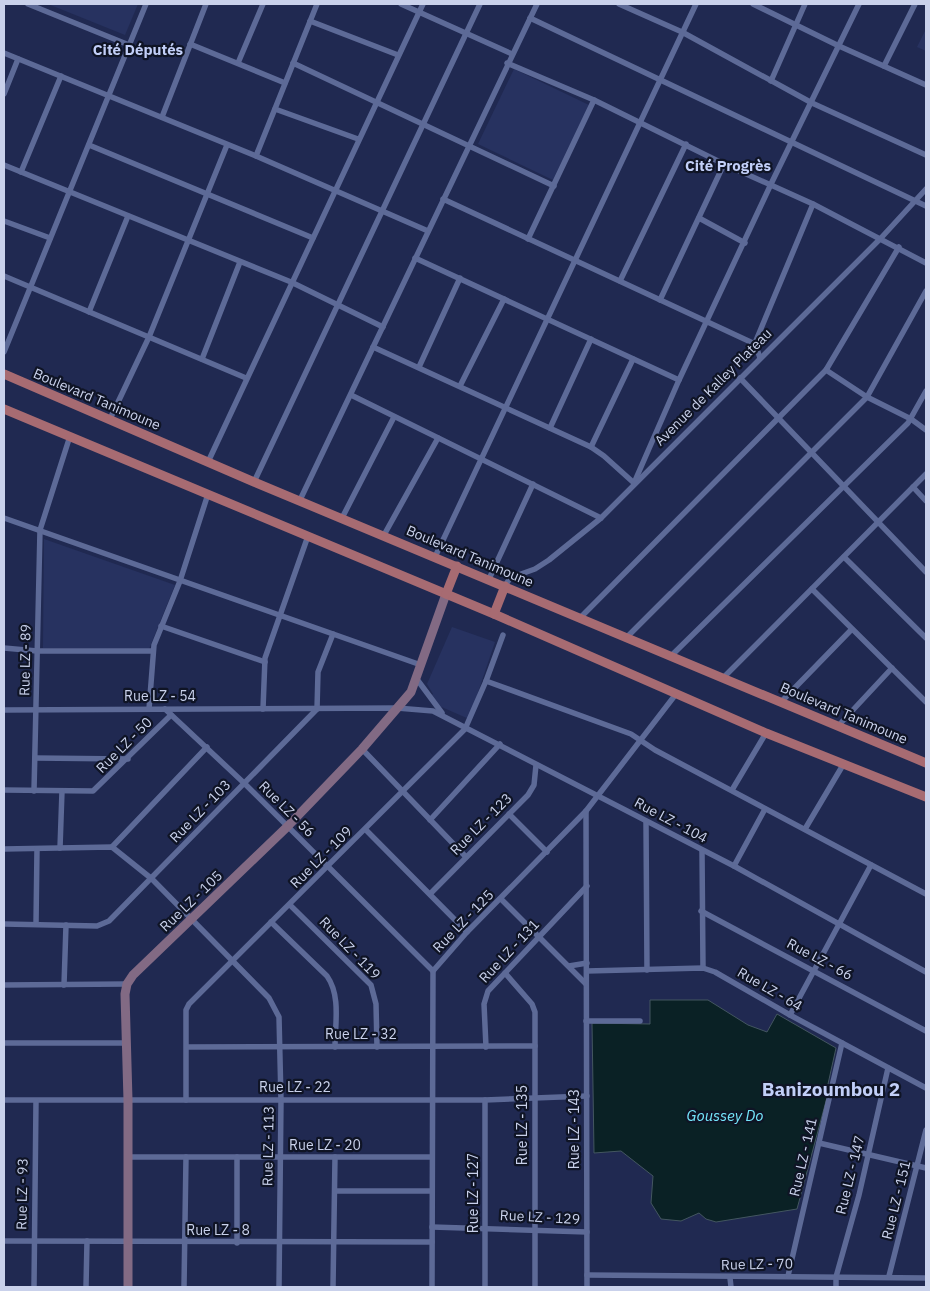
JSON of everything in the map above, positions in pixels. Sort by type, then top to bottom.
[{"type":"main road","name":"Boulevard Tanimoune","points":[[4,374],[254,482],[384,534],[434,557],[723,678],[924,760]]},
{"type":"main road","points":[[4,409],[494,614],[766,733],[926,797]]},
{"type":"main road","points":[[446,594],[457,566]]},
{"type":"main road","points":[[494,614],[505,586]]},
{"type":"main road","name":"Rue LZ - 105","points":[[127,984],[133,975],[288,826],[362,749],[398,708],[411,692],[446,594]]},
{"type":"main road","points":[[127,984],[125,994],[128,1100],[128,1287]]},
{"type":"street","points":[[28,4],[130,45]]},
{"type":"street","points":[[4,352],[146,4]]},
{"type":"street","points":[[162,117],[206,4]]},
{"type":"street","points":[[238,63],[263,4]]},
{"type":"street","points":[[256,156],[317,4]]},
{"type":"street","points":[[401,4],[512,54]]},
{"type":"street","points":[[208,462],[422,4]]},
{"type":"street","points":[[254,482],[480,4]]},
{"type":"street","points":[[300,500],[507,63],[537,4]]},
{"type":"street","points":[[619,4],[682,32],[812,103],[926,155]]},
{"type":"street","points":[[434,557],[573,259],[696,4]]},
{"type":"street","points":[[753,4],[839,46],[926,85]]},
{"type":"street","points":[[772,81],[805,4]]},
{"type":"street","points":[[374,347],[591,447],[634,483],[679,380],[770,184],[812,103],[859,4]]},
{"type":"street","points":[[884,66],[915,4]]},
{"type":"street","points":[[530,18],[660,78],[791,143],[926,206]]},
{"type":"street","points":[[310,21],[398,55]]},
{"type":"street","points":[[190,44],[285,82]]},
{"type":"street","points":[[4,53],[256,156],[384,210],[428,231]]},
{"type":"street","points":[[4,94],[18,59]]},
{"type":"street","points":[[293,63],[554,186]]},
{"type":"street","points":[[507,63],[594,100],[724,164],[813,204],[882,238],[926,263]]},
{"type":"street","points":[[21,172],[60,76]]},
{"type":"street","points":[[528,238],[594,100]]},
{"type":"street","points":[[275,109],[358,139]]},
{"type":"street","points":[[620,281],[686,144]]},
{"type":"street","points":[[89,145],[313,238]]},
{"type":"street","points":[[110,419],[189,241],[227,145]]},
{"type":"street","points":[[660,300],[724,164]]},
{"type":"street","points":[[4,165],[291,282],[338,303],[383,327]]},
{"type":"street","name":"Avenue de Kalley Plateau","points":[[505,586],[510,578],[535,569],[550,560],[601,518],[882,238],[926,189]]},
{"type":"street","points":[[443,199],[755,344]]},
{"type":"street","points":[[760,358],[755,344],[813,204]]},
{"type":"street","points":[[90,312],[128,216]]},
{"type":"street","points":[[698,218],[744,243]]},
{"type":"street","points":[[4,220],[50,238]]},
{"type":"street","points":[[580,618],[826,370],[899,247]]},
{"type":"street","points":[[415,258],[679,380]]},
{"type":"street","points":[[202,359],[240,262]]},
{"type":"street","points":[[4,276],[246,378]]},
{"type":"street","points":[[419,367],[460,278]]},
{"type":"street","points":[[627,637],[867,397],[926,290]]},
{"type":"street","points":[[460,386],[504,299]]},
{"type":"street","points":[[550,428],[591,339]]},
{"type":"street","points":[[591,447],[633,359]]},
{"type":"street","points":[[826,370],[867,397],[911,418],[926,430]]},
{"type":"street","points":[[740,378],[926,572]]},
{"type":"street","points":[[671,656],[911,418],[926,391]]},
{"type":"street","points":[[351,395],[601,518]]},
{"type":"street","points":[[342,518],[394,417]]},
{"type":"street","name":"Rue LZ - 89","points":[[34,790],[40,530],[70,436]]},
{"type":"street","points":[[384,534],[438,438]]},
{"type":"street","points":[[723,678],[926,474]]},
{"type":"street","points":[[489,579],[533,484]]},
{"type":"street","points":[[913,487],[926,501]]},
{"type":"street","points":[[150,709],[152,651],[180,581],[208,494]]},
{"type":"street","points":[[4,518],[421,665]]},
{"type":"street","points":[[263,709],[264,662],[308,536]]},
{"type":"street","points":[[844,557],[926,638]]},
{"type":"street","points":[[812,589],[926,702]]},
{"type":"street","points":[[161,626],[264,662]]},
{"type":"street","points":[[782,701],[852,630]]},
{"type":"street","points":[[317,709],[318,672],[333,634]]},
{"type":"street","name":"Rue LZ - 109","points":[[186,1100],[187,1007],[232,959],[366,830],[467,727],[503,635]]},
{"type":"street","points":[[4,648],[37,651],[152,651]]},
{"type":"street","points":[[839,724],[892,668]]},
{"type":"street","points":[[416,678],[444,716]]},
{"type":"street","points":[[486,681],[596,720],[640,740],[655,750],[926,894]]},
{"type":"street","name":"Rue LZ - 125","points":[[432,1287],[431,1046],[433,971],[467,932],[586,811],[676,694]]},
{"type":"street","name":"Rue LZ - 56","points":[[165,709],[288,826],[433,971]]},
{"type":"street","name":"Rue LZ - 104","points":[[317,709],[424,709],[444,716],[734,866],[926,972]]},
{"type":"street","name":"Rue LZ - 54","points":[[4,710],[317,709]]},
{"type":"street","name":"Rue LZ - 103","points":[[66,925],[97,926],[109,921],[317,709]]},
{"type":"street","name":"Rue LZ - 50","points":[[4,790],[93,791],[128,759],[171,715]]},
{"type":"street","points":[[732,790],[766,733]]},
{"type":"street","points":[[430,820],[500,744]]},
{"type":"street","points":[[4,849],[112,847],[207,747]]},
{"type":"street","points":[[362,749],[402,793],[466,857]]},
{"type":"street","points":[[35,758],[128,759]]},
{"type":"street","name":"Rue LZ - 123","points":[[430,894],[532,790],[536,765]]},
{"type":"street","points":[[805,830],[843,765]]},
{"type":"street","points":[[60,848],[62,791]]},
{"type":"street","points":[[734,866],[765,808]]},
{"type":"street","points":[[586,811],[587,971]]},
{"type":"street","points":[[509,814],[547,852]]},
{"type":"street","points":[[646,822],[648,970]]},
{"type":"street","points":[[366,830],[467,932]]},
{"type":"street","name":"Rue LZ - 113","points":[[112,847],[152,879],[193,919],[276,1008],[280,1046],[281,1100],[279,1287]]},
{"type":"street","points":[[36,924],[37,849]]},
{"type":"street","points":[[702,851],[701,910],[703,968]]},
{"type":"street","points":[[790,1015],[871,865]]},
{"type":"street","name":"Rue LZ - 131","points":[[486,1046],[485,997],[488,991],[587,886]]},
{"type":"street","points":[[501,899],[586,984]]},
{"type":"street","name":"Rue LZ - 119","points":[[290,905],[371,985],[376,1004],[377,1046]]},
{"type":"street","name":"Rue LZ - 66","points":[[701,910],[926,1031]]},
{"type":"street","points":[[271,922],[333,984],[336,995],[335,1047]]},
{"type":"street","points":[[4,924],[66,925],[64,985]]},
{"type":"street","points":[[569,966],[587,963]]},
{"type":"street","name":"Rue LZ - 64","points":[[587,971],[703,968],[724,977],[790,1015],[926,1088]]},
{"type":"street","name":"Rue LZ - 143","points":[[587,971],[587,1287]]},
{"type":"street","name":"Rue LZ - 135","points":[[505,973],[532,1004],[535,1012],[535,1287]]},
{"type":"street","points":[[4,985],[127,984]]},
{"type":"street","points":[[586,1021],[640,1021]]},
{"type":"street","points":[[4,1043],[126,1043]]},
{"type":"street","name":"Rue LZ - 141","points":[[788,1276],[842,1043]]},
{"type":"street","name":"Rue LZ - 32","points":[[186,1047],[535,1046]]},
{"type":"street","name":"Rue LZ - 147","points":[[836,1287],[836,1277],[888,1068]]},
{"type":"street","name":"Rue LZ - 22","points":[[4,1100],[486,1100],[587,1096]]},
{"type":"street","name":"Rue LZ - 93","points":[[34,1287],[36,1100]]},
{"type":"street","name":"Rue LZ - 127","points":[[485,1287],[486,1100]]},
{"type":"street","name":"Rue LZ - 151","points":[[890,1276],[926,1130]]},
{"type":"street","points":[[819,1143],[926,1168]]},
{"type":"street","name":"Rue LZ - 20","points":[[128,1157],[432,1157]]},
{"type":"street","points":[[184,1287],[186,1157]]},
{"type":"street","points":[[236,1243],[237,1157]]},
{"type":"street","points":[[333,1287],[335,1157]]},
{"type":"street","points":[[335,1191],[432,1191]]},
{"type":"street","name":"Rue LZ - 129","points":[[432,1227],[587,1232]]},
{"type":"street","name":"Rue LZ - 8","points":[[4,1241],[185,1243],[432,1242]]},
{"type":"street","points":[[86,1287],[87,1241]]},
{"type":"street","name":"Rue LZ - 70","points":[[587,1275],[730,1278],[890,1276],[926,1278]]},
{"type":"street","points":[[730,1278],[731,1287]]},
{"type":"shaded area","points":[[48,4],[138,4],[125,35]]},
{"type":"shaded area","points":[[926,29],[926,51],[917,47]]},
{"type":"shaded area","points":[[514,69],[589,105],[553,180],[478,144]]},
{"type":"shaded area","points":[[44,539],[175,585],[149,649],[43,648]]},
{"type":"shaded area","points":[[452,627],[495,642],[469,719],[437,705],[430,696],[433,694],[427,684]]},
{"type":"water","name":"Goussey Do","points":[[650,1000],[708,1000],[748,1025],[767,1032],[777,1014],[836,1048],[828,1084],[829,1090],[797,1209],[716,1222],[706,1219],[699,1213],[681,1221],[661,1219],[651,1203],[653,1176],[621,1151],[594,1153],[592,1023],[650,1024]]},
{"type":"district","name":"Cité Députés","points":[[138,50]]},
{"type":"district","name":"Cité Progrès","points":[[728,166]]},
{"type":"district","name":"Banizoumbou 2","points":[[831,1089]]}]
